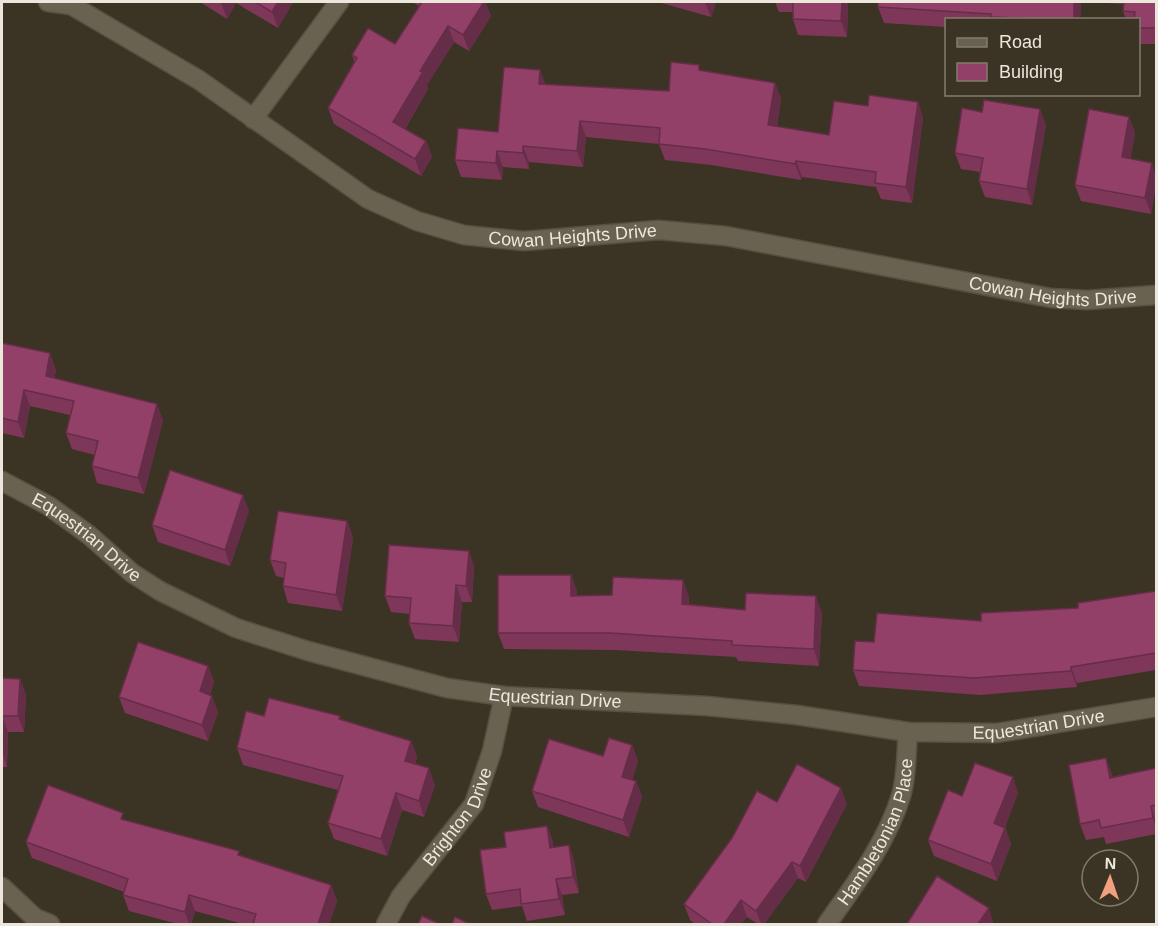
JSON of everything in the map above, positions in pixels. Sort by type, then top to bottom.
[{"type":"street","name":"Cowan Heights Drive","points":[[48,2],[71,5],[199,80],[368,199],[417,221],[464,235],[524,241],[659,230],[726,236],[1051,298],[1087,300],[1156,295]]},
{"type":"street","points":[[253,119],[339,2]]},
{"type":"street","name":"Equestrian Drive","points":[[2,481],[49,506],[89,535],[132,573],[160,591],[236,628],[308,651],[447,688],[504,696],[707,706],[797,715],[908,732],[997,733],[1156,707]]},
{"type":"street","name":"Brighton Drive","points":[[386,924],[401,896],[474,804],[492,751],[504,696]]},
{"type":"street","name":"Hambletonian Place","points":[[827,924],[866,867],[887,831],[902,794],[908,732]]},
{"type":"street","points":[[2,887],[35,918],[50,924]]},
{"type":"building","points":[[255,2],[278,2],[272,12]]},
{"type":"building","points":[[422,2],[484,2],[463,35],[448,26],[420,71],[423,72],[393,122],[426,141],[415,159],[328,108],[357,58],[352,55],[368,28],[395,44]]},
{"type":"building","points":[[793,2],[842,2],[841,21],[793,19]]},
{"type":"building","points":[[878,2],[1074,2],[1074,18],[991,17],[991,14],[878,7]]},
{"type":"building","points":[[1124,2],[1156,2],[1156,28],[1140,28],[1140,18],[1134,18],[1135,12],[1123,11]]},
{"type":"building","points":[[671,62],[699,65],[699,70],[775,83],[768,125],[829,135],[834,101],[868,106],[869,95],[918,102],[906,187],[875,183],[876,172],[796,161],[795,164],[659,144],[660,128],[580,121],[577,151],[523,146],[523,153],[497,151],[496,163],[455,160],[458,128],[498,132],[504,67],[540,70],[539,84],[669,91]]},
{"type":"building","points":[[984,100],[1040,109],[1027,189],[979,181],[983,158],[955,153],[962,108],[982,112]]},
{"type":"building","points":[[1089,109],[1129,117],[1122,157],[1152,163],[1145,198],[1075,185]]},
{"type":"building","points":[[2,343],[50,353],[46,376],[157,404],[138,478],[92,466],[98,441],[66,433],[74,401],[24,390],[18,422],[2,418]]},
{"type":"building","points":[[170,470],[243,495],[225,550],[152,525]]},
{"type":"building","points":[[278,511],[347,521],[336,595],[283,586],[286,563],[270,560]]},
{"type":"building","points":[[389,545],[469,551],[466,586],[456,585],[453,626],[409,623],[411,598],[385,596]]},
{"type":"building","points":[[498,575],[571,575],[571,596],[612,595],[613,577],[683,580],[682,604],[745,610],[746,593],[816,596],[814,649],[732,645],[732,641],[610,633],[498,633]]},
{"type":"building","points":[[1156,591],[1156,653],[1071,667],[1071,671],[974,678],[853,670],[855,641],[874,642],[877,613],[981,621],[981,613],[1078,608],[1078,603]]},
{"type":"building","points":[[138,642],[208,666],[200,691],[212,696],[202,725],[119,697]]},
{"type":"building","points":[[2,678],[20,679],[18,716],[2,716]]},
{"type":"building","points":[[269,698],[340,716],[339,719],[411,741],[405,761],[429,768],[419,801],[396,793],[381,839],[328,823],[343,776],[237,748],[246,711],[264,716]]},
{"type":"building","points":[[609,738],[632,745],[622,777],[636,781],[623,820],[532,791],[549,739],[603,756]]},
{"type":"building","points":[[1106,758],[1110,778],[1156,768],[1156,805],[1151,806],[1153,818],[1101,828],[1099,820],[1080,824],[1069,765]]},
{"type":"building","points":[[975,763],[1013,777],[994,823],[1005,828],[991,864],[928,840],[948,790],[962,796]]},
{"type":"building","points":[[797,764],[841,788],[800,866],[792,862],[756,911],[741,900],[724,924],[712,924],[684,904],[732,838],[757,791],[777,802]]},
{"type":"building","points":[[48,785],[123,813],[121,819],[239,851],[238,855],[331,885],[318,924],[253,924],[256,914],[189,895],[185,912],[123,895],[128,879],[26,842]]},
{"type":"building","points":[[547,826],[550,848],[569,845],[573,877],[556,879],[559,899],[521,904],[520,889],[486,894],[480,850],[506,847],[504,832]]},
{"type":"building","points":[[937,876],[989,908],[978,924],[907,924]]},
{"type":"building","points":[[422,916],[440,924],[418,924]]},
{"type":"building","points":[[455,917],[470,924],[452,924]]}]
